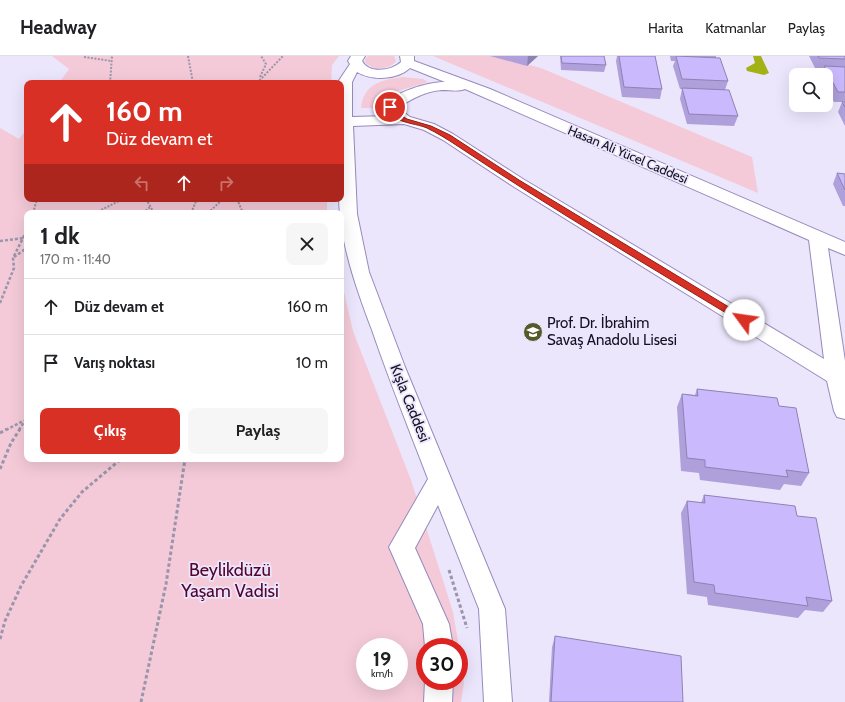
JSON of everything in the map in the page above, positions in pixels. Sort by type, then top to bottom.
[{"type":"street","points":[[354,91],[373,77],[400,70],[407,59]]},
{"type":"street","name":"Hasan Ali Yücel Caddesi","points":[[407,59],[845,249]]},
{"type":"street","points":[[357,60],[367,72],[384,74]]},
{"type":"street","name":"Kışla Caddesi","points":[[357,60],[346,82],[354,91],[345,122],[348,214],[360,272],[395,367],[492,609],[498,702]]},
{"type":"street","points":[[485,92],[457,86],[443,85],[428,88],[398,100],[390,107],[393,113],[405,120],[429,127],[448,136],[517,182],[837,377]]},
{"type":"street","points":[[345,122],[405,120]]},
{"type":"street","points":[[817,236],[837,377],[845,411]]},
{"type":"street","points":[[437,638],[436,624],[402,547],[440,479]]},
{"type":"street","points":[[438,702],[439,690]]},
{"type":"path","points":[[110,80],[112,56]]},
{"type":"path","points":[[188,56],[192,80]]},
{"type":"path","points":[[258,80],[266,64],[261,56]]},
{"type":"path","points":[[258,80],[283,56]]},
{"type":"path","points":[[84,57],[111,61]]},
{"type":"path","points":[[100,210],[117,202]]},
{"type":"path","points":[[148,202],[152,210]]},
{"type":"path","points":[[211,210],[220,202]]},
{"type":"path","points":[[146,210],[150,207]]},
{"type":"path","points":[[0,241],[24,238]]},
{"type":"path","points":[[0,303],[14,268],[13,258],[24,238]]},
{"type":"path","points":[[13,258],[24,250]]},
{"type":"path","points":[[0,433],[24,421]]},
{"type":"path","points":[[0,469],[11,443],[24,421]]},
{"type":"path","points":[[0,639],[5,621],[21,586],[60,519],[82,492],[117,462]]},
{"type":"path","points":[[141,702],[166,584],[185,462]]},
{"type":"green space","points":[[52,56],[339,56],[332,65],[331,80],[61,80],[69,69]]},
{"type":"green space","points":[[368,56],[394,56],[396,61],[385,68],[376,68],[365,62],[365,59]]},
{"type":"green space","points":[[433,56],[495,56],[541,68],[752,157],[758,193]]},
{"type":"green space","points":[[403,77],[423,79],[428,82],[395,92],[379,100],[376,108],[361,108],[366,93],[375,84]]},
{"type":"green space","name":"Beylikdüzü Yaşam Vadisi","points":[[0,128],[19,139],[24,133],[24,202],[327,202],[327,210],[24,210],[24,462],[344,462],[344,292],[353,331],[411,480],[453,612],[457,638],[416,638],[416,690],[463,690],[461,702],[0,702]]},
{"type":"shaded area","points":[[753,56],[761,56],[769,73],[764,75],[747,71],[746,68],[755,63]]},
{"type":"building","points":[[561,56],[604,56],[606,65],[562,63]]},
{"type":"building","points":[[619,56],[655,56],[662,89],[624,87]]},
{"type":"building","points":[[676,56],[720,58],[728,81],[682,79]]},
{"type":"building","points":[[818,56],[845,56],[845,59],[819,58]]},
{"type":"building","points":[[824,66],[845,67],[845,92],[838,92],[833,83],[833,68],[825,68]]},
{"type":"building","points":[[682,88],[729,90],[738,116],[689,114]]},
{"type":"building","points":[[837,173],[845,174],[845,190]]},
{"type":"building","points":[[697,389],[777,398],[779,406],[796,408],[809,473],[786,470],[788,477],[705,467],[705,460],[687,458],[682,394],[698,396]]},
{"type":"building","points":[[704,495],[795,506],[797,516],[816,518],[832,601],[806,597],[808,606],[715,593],[714,585],[694,582],[687,501],[705,503]]},
{"type":"building","points":[[555,636],[681,656],[683,702],[551,702]]},
{"type":"place","name":"Prof. Dr. İbrahim Savaş Anadolu Lisesi","points":[[533,332]]},
{"type":"route","points":[[390,107],[393,113],[405,120],[429,127],[448,136],[517,182],[744,320]]}]
